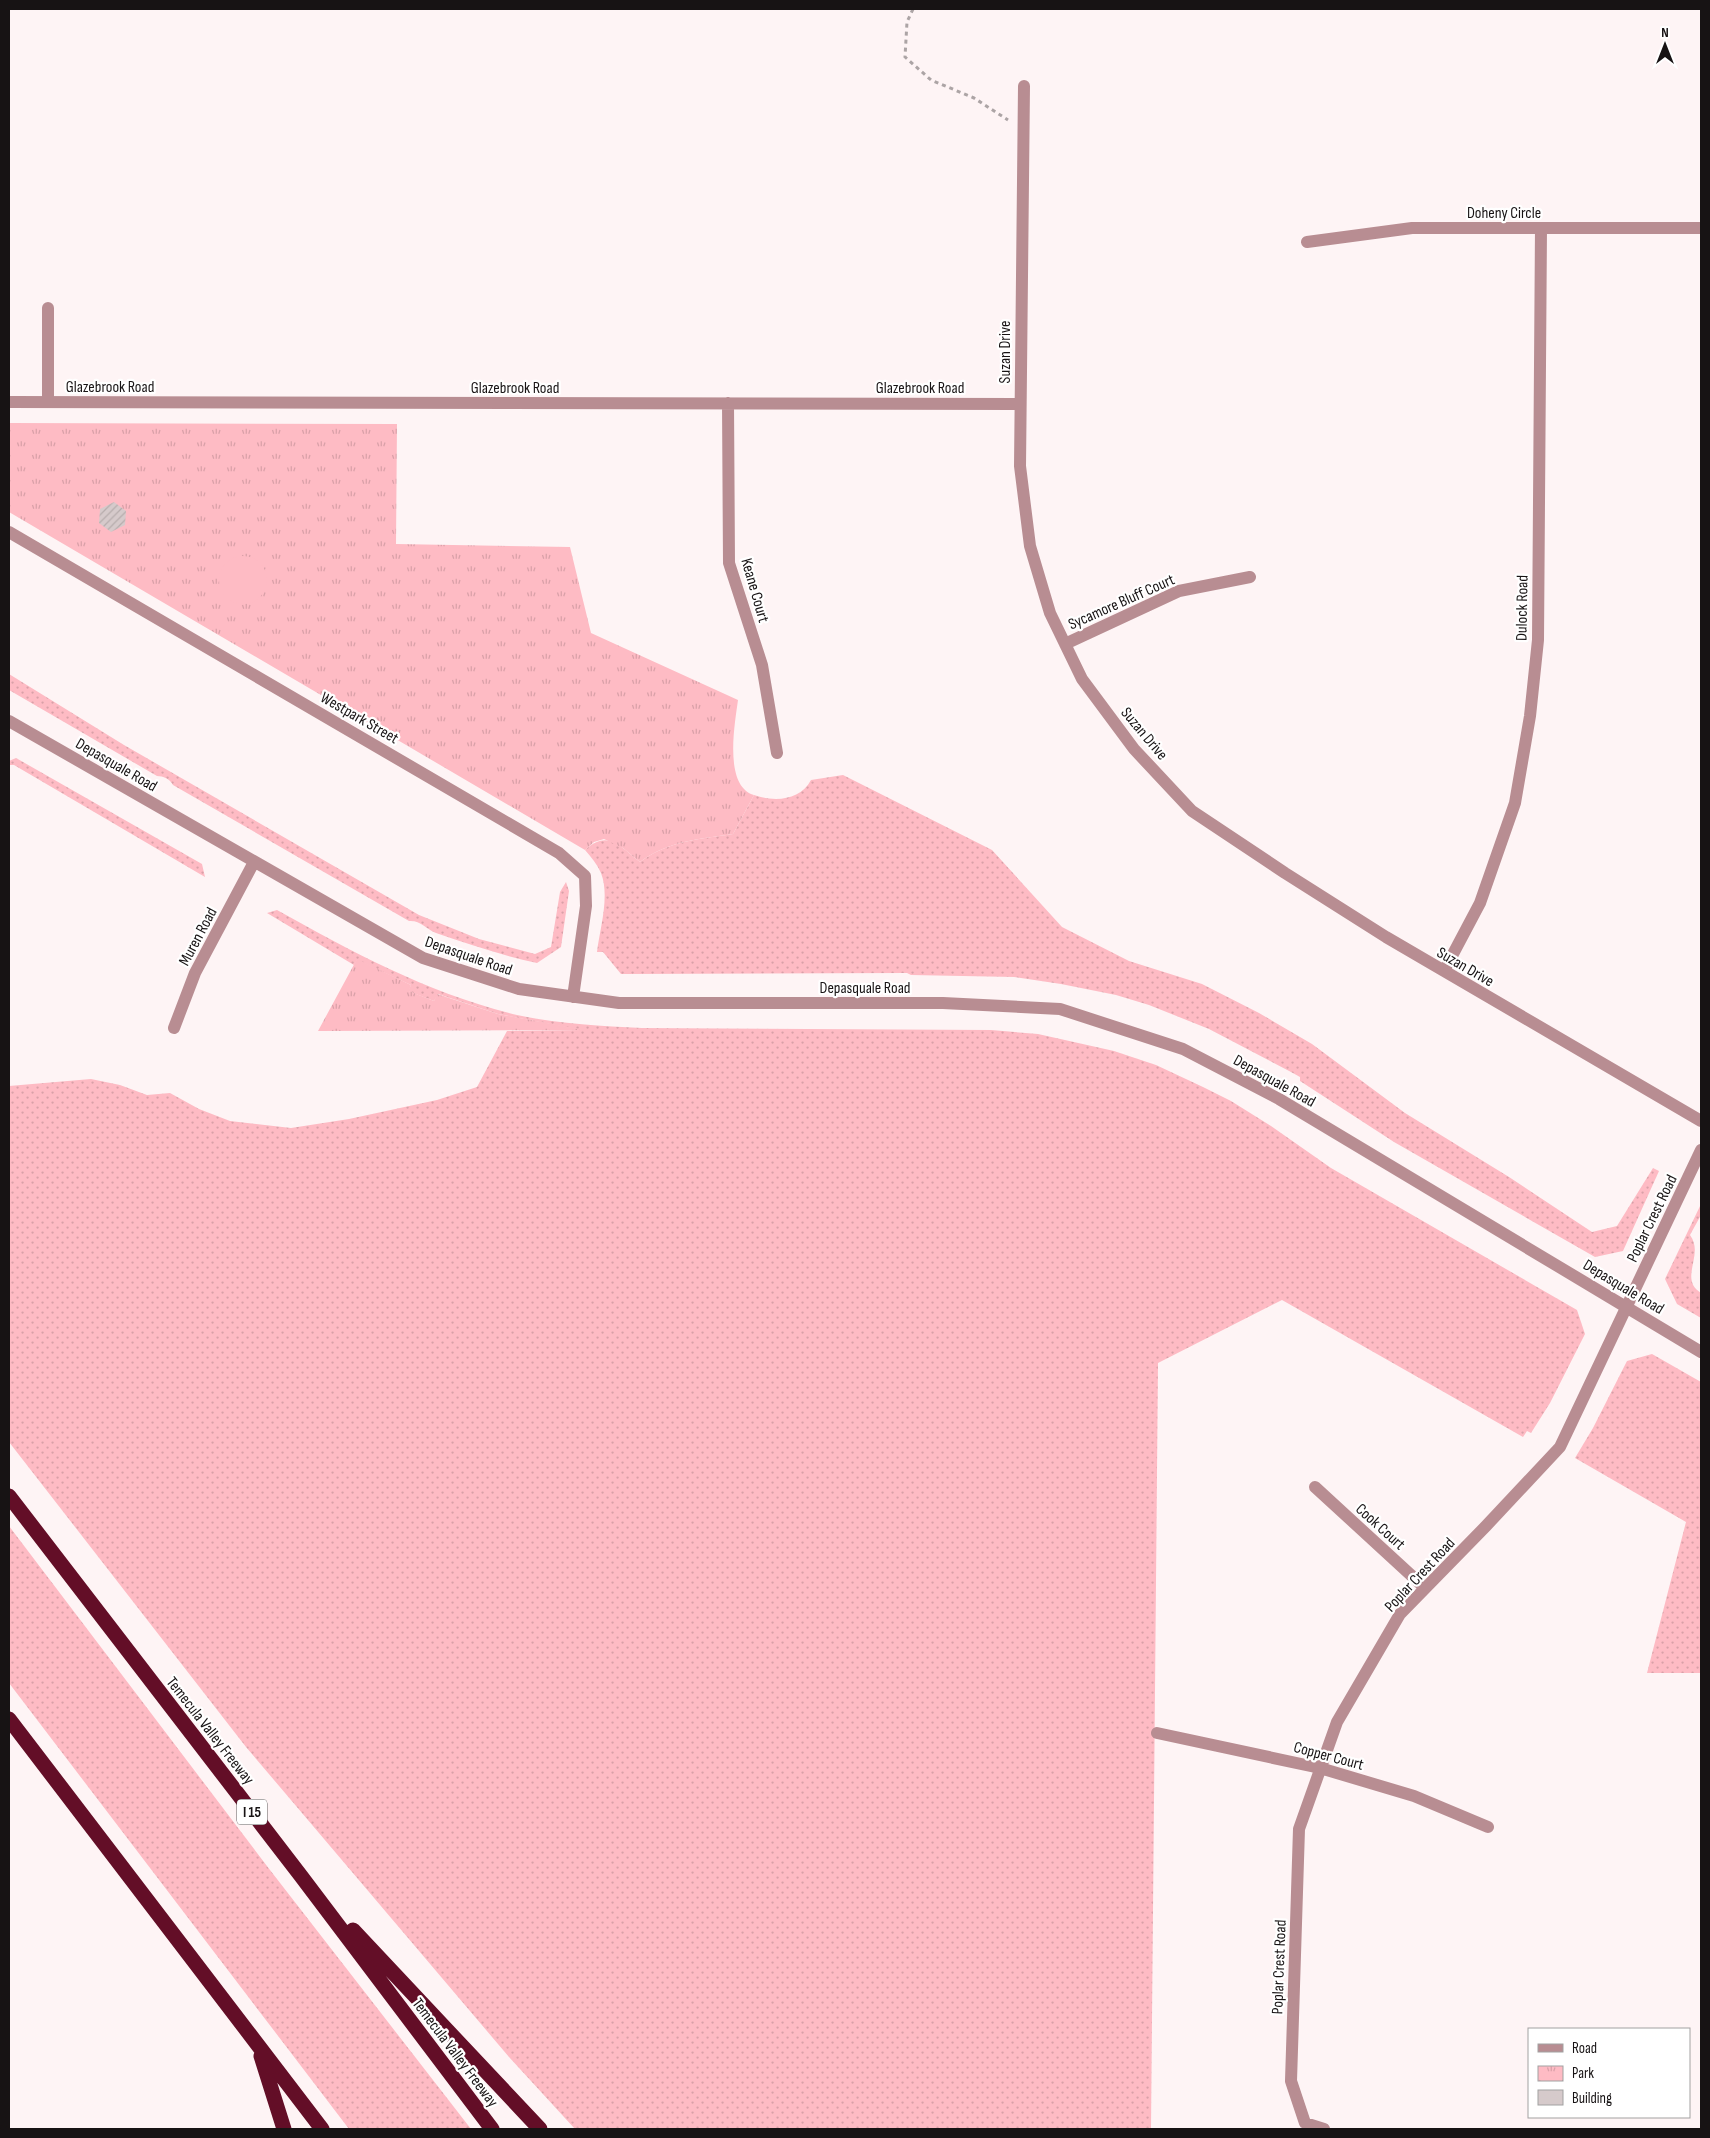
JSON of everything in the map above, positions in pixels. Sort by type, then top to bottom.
[{"type":"highway","name":"Temecula Valley Freeway","points":[[9,1496],[301,1876],[492,2129]]},
{"type":"highway","points":[[9,1719],[322,2129]]},
{"type":"highway","points":[[301,1876],[540,2129]]},
{"type":"highway","points":[[259,2047],[281,2125],[284,2129]]},
{"type":"street","name":"Suzan Drive","points":[[1024,86],[1020,466],[1030,546],[1050,613],[1082,679],[1134,749],[1192,811],[1310,889],[1444,971],[1701,1121]]},
{"type":"street","name":"Doheny Circle","points":[[1307,242],[1412,228],[1701,228]]},
{"type":"street","name":"Dulock Road","points":[[1444,971],[1480,903],[1515,803],[1530,716],[1538,640],[1541,228]]},
{"type":"street","points":[[48,308],[48,402]]},
{"type":"street","name":"Glazebrook Road","points":[[9,402],[1020,404]]},
{"type":"street","name":"Keane Court","points":[[728,403],[730,563],[762,665],[777,753]]},
{"type":"street","name":"Westpark Street","points":[[9,532],[559,853],[585,876],[586,906],[573,996]]},
{"type":"street","name":"Sycamore Bluff Court","points":[[1065,644],[1179,591],[1250,577]]},
{"type":"street","name":"Depasquale Road","points":[[9,721],[423,958],[519,989],[619,1003],[943,1003],[1060,1010],[1183,1049],[1261,1090],[1701,1352]]},
{"type":"street","name":"Muren Road","points":[[174,1028],[194,973],[254,862]]},
{"type":"street","name":"Poplar Crest Road","points":[[1324,2129],[1305,2123],[1291,2081],[1299,1829],[1337,1722],[1400,1614],[1560,1446],[1701,1150]]},
{"type":"street","name":"Cook Court","points":[[1315,1487],[1425,1588]]},
{"type":"street","name":"Copper Court","points":[[1157,1733],[1320,1768],[1414,1796],[1488,1827]]},
{"type":"path","points":[[913,9],[907,22],[905,57],[931,80],[974,98],[1023,130]]},
{"type":"green space","points":[[9,423],[397,424],[396,544],[570,547],[591,633],[738,700],[733,753],[735,767],[738,780],[744,789],[754,795],[733,834],[673,845],[640,862],[623,848],[604,839],[594,842],[585,850],[9,512]]},
{"type":"green space","points":[[243,556],[252,558],[260,563],[265,571],[267,580],[265,589],[260,597],[252,602],[243,604],[234,602],[226,597],[221,589],[219,580],[221,571],[226,563],[234,558]]},
{"type":"green space","points":[[9,674],[124,745],[419,915],[479,939],[535,954],[551,947],[560,892],[566,882],[569,891],[561,947],[537,963],[436,933],[420,923],[409,921],[173,785],[166,778],[157,776],[9,690]]},
{"type":"green space","points":[[16,758],[202,864],[205,877],[14,765],[9,765],[9,761]]},
{"type":"green space","points":[[843,775],[992,850],[1062,927],[1129,961],[1202,984],[1259,1013],[1312,1044],[1405,1113],[1509,1177],[1592,1232],[1617,1226],[1653,1168],[1659,1171],[1623,1251],[1595,1257],[1394,1142],[1300,1081],[1300,1077],[1291,1072],[1209,1029],[1149,1005],[1116,995],[1014,977],[911,975],[907,973],[621,974],[603,952],[597,952],[604,912],[605,892],[601,873],[585,850],[593,844],[607,840],[614,842],[640,862],[673,845],[733,834],[754,795],[770,799],[786,798],[800,792],[811,780]]},
{"type":"green space","points":[[277,910],[364,957],[423,984],[485,1006],[548,1021],[642,1028],[991,1030],[1038,1034],[1114,1051],[1156,1065],[1231,1101],[1331,1168],[1577,1310],[1585,1334],[1550,1403],[1531,1433],[1527,1431],[1523,1437],[1282,1300],[1158,1363],[1151,2129],[575,2129],[509,2057],[246,1747],[9,1442],[9,1086],[91,1079],[120,1085],[147,1095],[170,1093],[199,1109],[230,1121],[291,1128],[349,1119],[437,1100],[477,1087],[507,1031],[581,1030],[498,1014],[438,994],[434,1001],[408,991],[411,985],[357,960],[354,965],[267,913]]},
{"type":"green space","points":[[357,959],[411,985],[409,991],[434,1001],[437,994],[498,1014],[585,1030],[318,1031]]},
{"type":"green space","points":[[1701,1204],[1701,1215],[1690,1235],[1695,1251],[1691,1274],[1695,1287],[1701,1293],[1701,1318],[1677,1304],[1665,1279]]},
{"type":"green space","points":[[1652,1354],[1701,1382],[1701,1673],[1647,1673],[1686,1522],[1575,1458],[1593,1428],[1627,1361]]},
{"type":"green space","points":[[9,1526],[270,1870],[471,2129],[349,2129],[9,1683]]},
{"type":"building","points":[[114,502],[126,511],[125,525],[111,532],[99,523],[100,509]]}]
